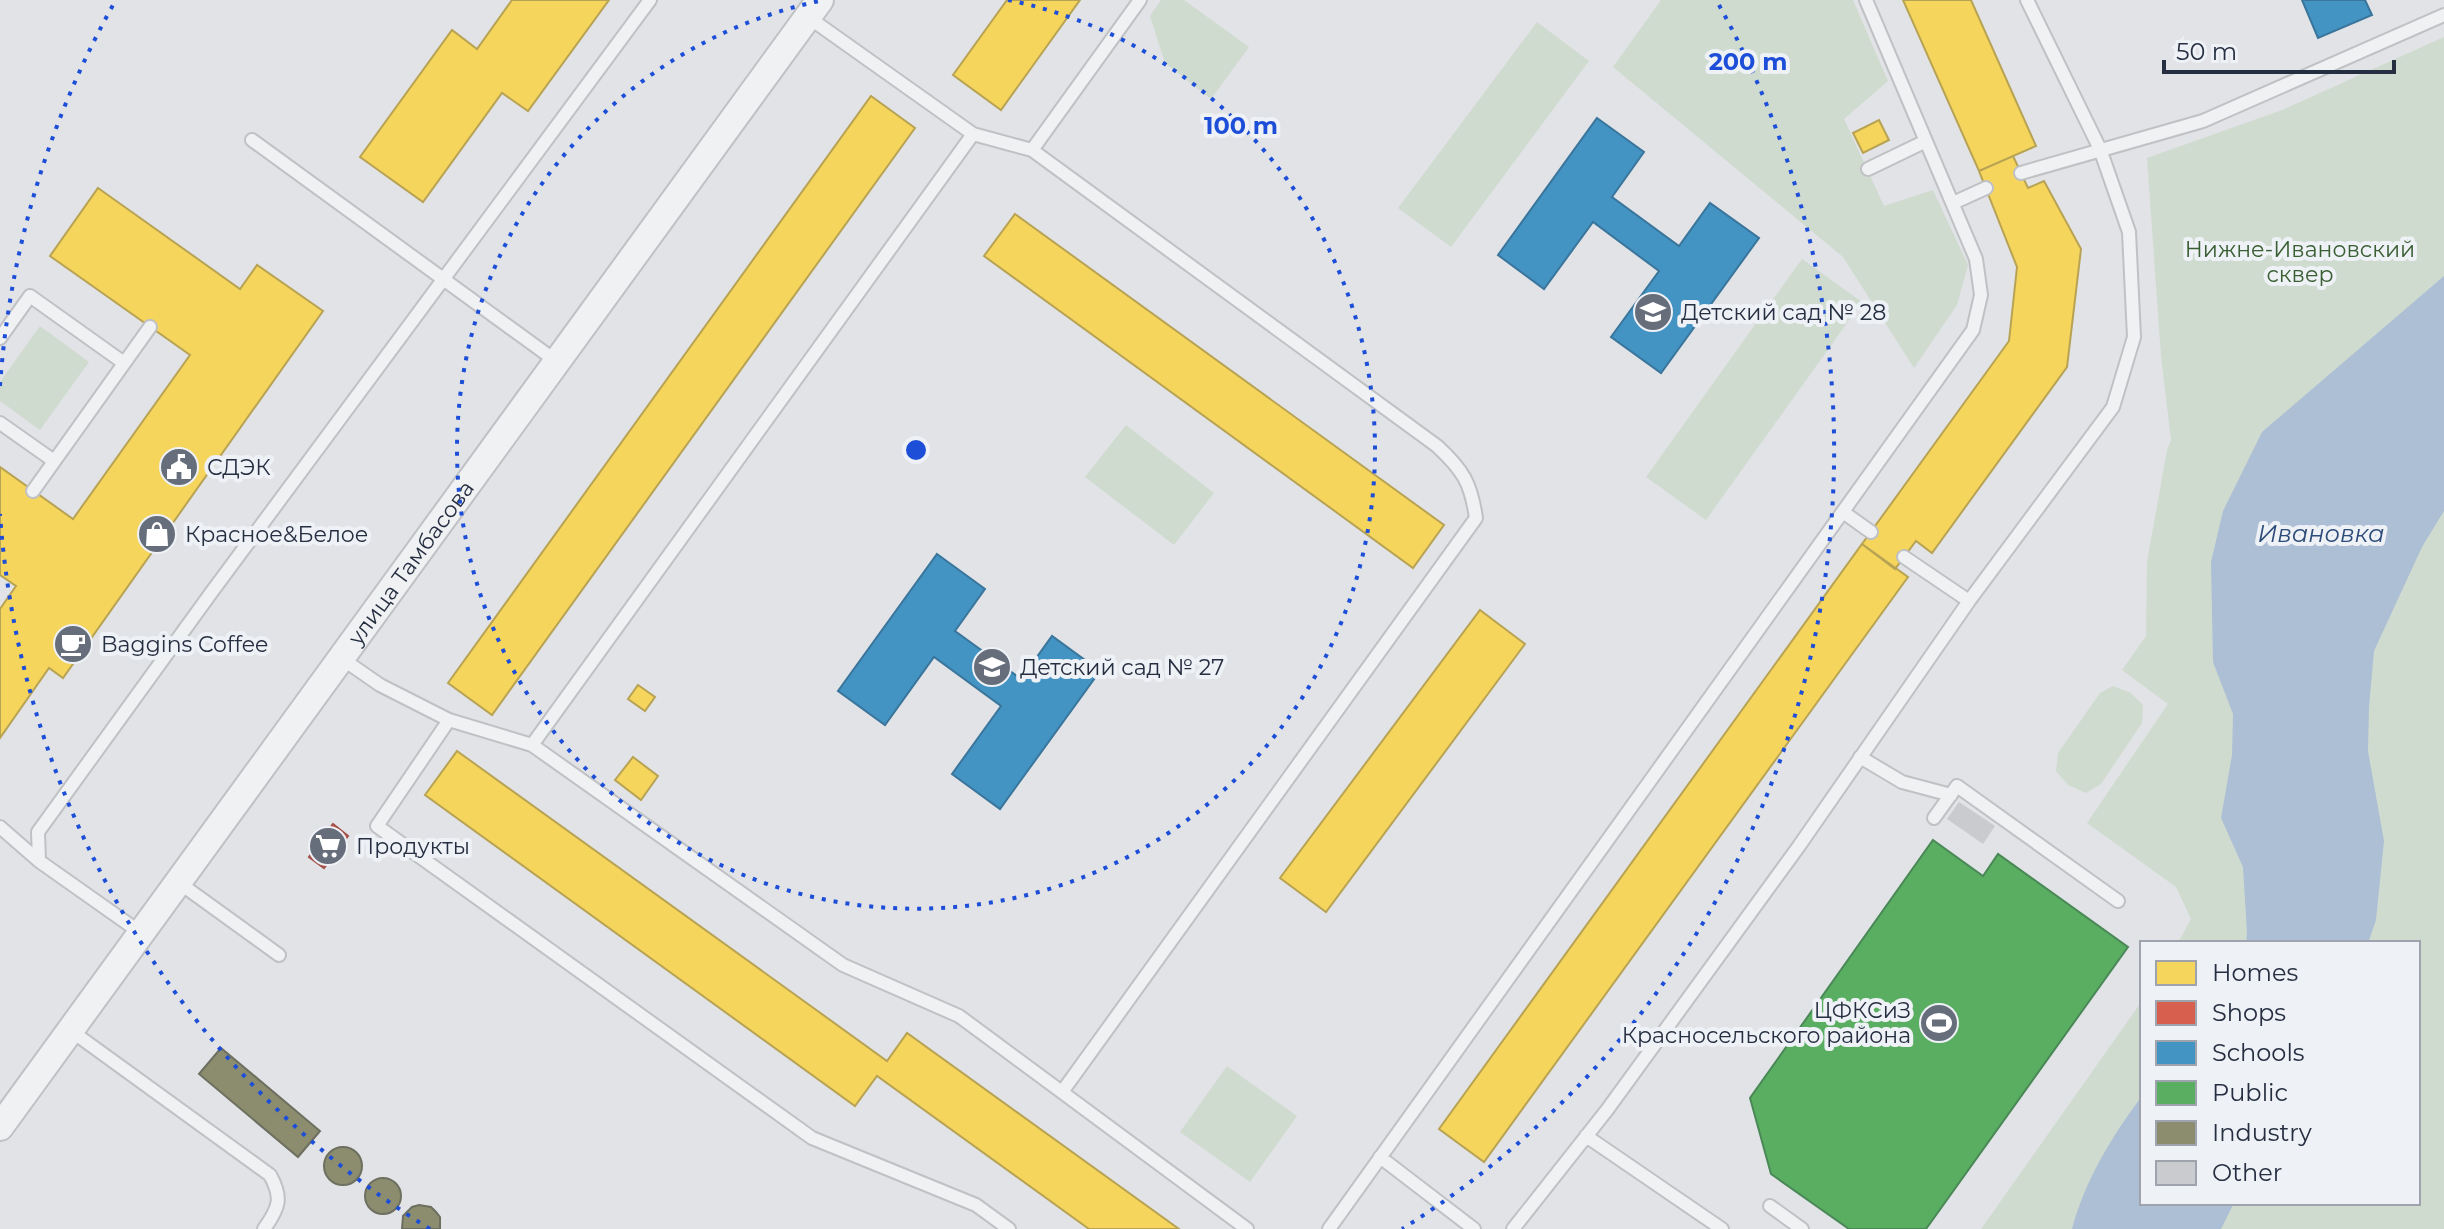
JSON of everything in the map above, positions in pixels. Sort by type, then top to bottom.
[{"type":"street","name":"улица Тамбасова","points":[[0,1127],[814,9]]},
{"type":"lane","points":[[39,861],[38,832],[650,0]]},
{"type":"lane","points":[[1032,150],[1140,0]]},
{"type":"lane","points":[[1329,1229],[1973,330],[1981,295],[1976,259],[1866,0]]},
{"type":"lane","points":[[1513,1229],[1586,1136],[1781,871],[1969,601],[2113,407],[2134,337],[2129,232],[2100,149],[2027,0]]},
{"type":"lane","points":[[814,9],[973,134],[1032,150],[1437,446],[1459,466],[1472,492],[1476,518],[1062,1092]]},
{"type":"lane","points":[[2021,173],[2203,121],[2444,15]]},
{"type":"lane","points":[[532,745],[973,134]]},
{"type":"lane","points":[[252,140],[556,361]]},
{"type":"lane","points":[[1868,169],[1926,141]]},
{"type":"lane","points":[[1953,203],[1986,188]]},
{"type":"lane","points":[[0,338],[30,296],[124,363]]},
{"type":"lane","points":[[33,491],[150,327]]},
{"type":"lane","points":[[0,423],[54,461]]},
{"type":"lane","points":[[1843,512],[1871,532]]},
{"type":"lane","points":[[1904,557],[1969,601]]},
{"type":"lane","points":[[341,658],[380,685],[449,720],[532,745],[843,965],[959,1016],[1247,1229]]},
{"type":"lane","points":[[449,720],[377,826],[812,1138],[976,1205],[1009,1229]]},
{"type":"lane","points":[[1860,757],[1902,782],[1951,795]]},
{"type":"lane","points":[[1934,818],[1957,786],[2118,901]]},
{"type":"lane","points":[[0,827],[39,861],[141,933]]},
{"type":"lane","points":[[178,882],[279,955]]},
{"type":"lane","points":[[70,1030],[270,1175],[279,1190],[276,1212],[264,1229]]},
{"type":"lane","points":[[1586,1136],[1722,1229]]},
{"type":"lane","points":[[1380,1157],[1474,1229]]},
{"type":"lane","points":[[1770,1206],[1802,1229]]},
{"type":"green space","points":[[1161,0],[1184,0],[1249,47],[1211,99],[1165,63],[1150,16]]},
{"type":"green space","points":[[1661,0],[1853,0],[1888,81],[1844,119],[1884,206],[1933,190],[1968,265],[1957,305],[1914,368],[1843,257],[1613,67]]},
{"type":"green space","points":[[1537,22],[1589,61],[1451,247],[1398,208]]},
{"type":"green space","name":"Нижне-Ивановский сквер","points":[[2444,37],[2444,1229],[1981,1229],[2140,1004],[2140,1205],[2420,1205],[2420,941],[2179,941],[2191,919],[2176,887],[2087,823],[2168,704],[2122,670],[2146,636],[2147,562],[2171,440],[2161,356],[2147,158],[2282,110]]},
{"type":"green space","points":[[1802,259],[1862,302],[1706,520],[1646,477]]},
{"type":"green space","points":[[40,326],[89,362],[40,430],[0,401],[0,382]]},
{"type":"green space","points":[[1126,425],[1214,493],[1174,545],[1085,477]]},
{"type":"green space","points":[[2113,686],[2131,693],[2143,705],[2142,723],[2101,784],[2086,793],[2068,785],[2056,771],[2058,753],[2100,693]]},
{"type":"green space","points":[[1227,1066],[1297,1116],[1250,1182],[1180,1132]]},
{"type":"water","name":"Ивановка","points":[[2444,276],[2444,511],[2422,547],[2374,651],[2368,751],[2384,841],[2376,920],[2369,941],[2246,941],[2243,867],[2221,818],[2232,755],[2233,714],[2213,662],[2211,562],[2223,511],[2262,432]]},
{"type":"water","points":[[2140,1099],[2140,1205],[2233,1205],[2221,1229],[2072,1229],[2084,1193],[2120,1127]]},
{"type":"building: Homes","points":[[512,0],[609,0],[528,111],[502,93],[423,202],[360,157],[452,30],[477,49]]},
{"type":"building: Homes","points":[[1007,0],[1080,0],[1001,110],[953,75]]},
{"type":"building: Homes","points":[[1903,0],[1971,0],[2036,146],[1979,171]]},
{"type":"building: Homes","points":[[871,96],[915,128],[492,715],[448,683]]},
{"type":"building: Homes","points":[[1879,120],[1889,140],[1863,153],[1853,133]]},
{"type":"building: Homes","points":[[2013,156],[2028,188],[2044,181],[2081,249],[2067,367],[1932,553],[1916,541],[1895,569],[1862,544],[2009,341],[2017,267],[1979,171]]},
{"type":"building: Homes","points":[[98,188],[240,289],[257,265],[323,311],[63,678],[49,668],[0,738],[0,609],[16,586],[0,575],[0,467],[73,519],[190,355],[50,256]]},
{"type":"building: Homes","points":[[1015,214],[1444,525],[1413,568],[984,256]]},
{"type":"building: Homes","points":[[1862,544],[1908,577],[1484,1162],[1439,1129]]},
{"type":"building: Homes","points":[[1480,610],[1525,644],[1326,912],[1280,878]]},
{"type":"building: Homes","points":[[638,685],[655,697],[645,711],[628,699]]},
{"type":"building: Homes","points":[[457,751],[887,1061],[907,1033],[1179,1229],[1089,1229],[877,1076],[855,1106],[425,795]]},
{"type":"building: Homes","points":[[633,757],[658,776],[641,800],[615,780]]},
{"type":"building: Shops","name":"Продукты","points":[[333,824],[348,836],[324,868],[309,857]]},
{"type":"building: Schools","points":[[2302,0],[2365,0],[2372,15],[2318,38]]},
{"type":"building: Schools","points":[[1597,118],[1644,152],[1612,197],[1679,246],[1710,203],[1759,238],[1661,373],[1611,337],[1659,271],[1593,222],[1544,289],[1498,255]]},
{"type":"building: Schools","points":[[937,554],[985,589],[955,631],[1021,679],[1052,636],[1100,671],[1000,809],[952,774],[1001,706],[934,657],[885,725],[838,691]]},
{"type":"building: Public","name":"ЦФКСиЗ Красносельского района","points":[[1933,840],[1983,876],[1998,854],[2128,947],[1926,1229],[1849,1229],[1771,1174],[1750,1098]]},
{"type":"building: Industry","points":[[221,1048],[320,1131],[298,1157],[199,1074]]},
{"type":"building: Industry","points":[[343,1147],[356,1153],[362,1166],[356,1179],[343,1185],[330,1179],[324,1166],[330,1153]]},
{"type":"building: Industry","points":[[383,1178],[396,1183],[401,1196],[396,1209],[383,1214],[370,1209],[365,1196],[370,1183]]},
{"type":"building: Industry","points":[[419,1205],[431,1207],[436,1212],[440,1217],[440,1229],[402,1229],[403,1216]]},
{"type":"building: Other","points":[[1959,802],[1995,826],[1983,844],[1947,819]]},
{"type":"place","name":"Детский сад № 28","points":[[1653,312]]},
{"type":"place","name":"СДЭК","points":[[179,467]]},
{"type":"place","name":"Красное&Белое","points":[[157,534]]},
{"type":"place","name":"Baggins Coffee","points":[[73,644]]},
{"type":"place","name":"Детский сад № 27","points":[[992,667]]},
{"type":"place","name":"Продукты","points":[[328,846]]},
{"type":"place","name":"ЦФКСиЗ Красносельского района","points":[[1939,1023]]}]
